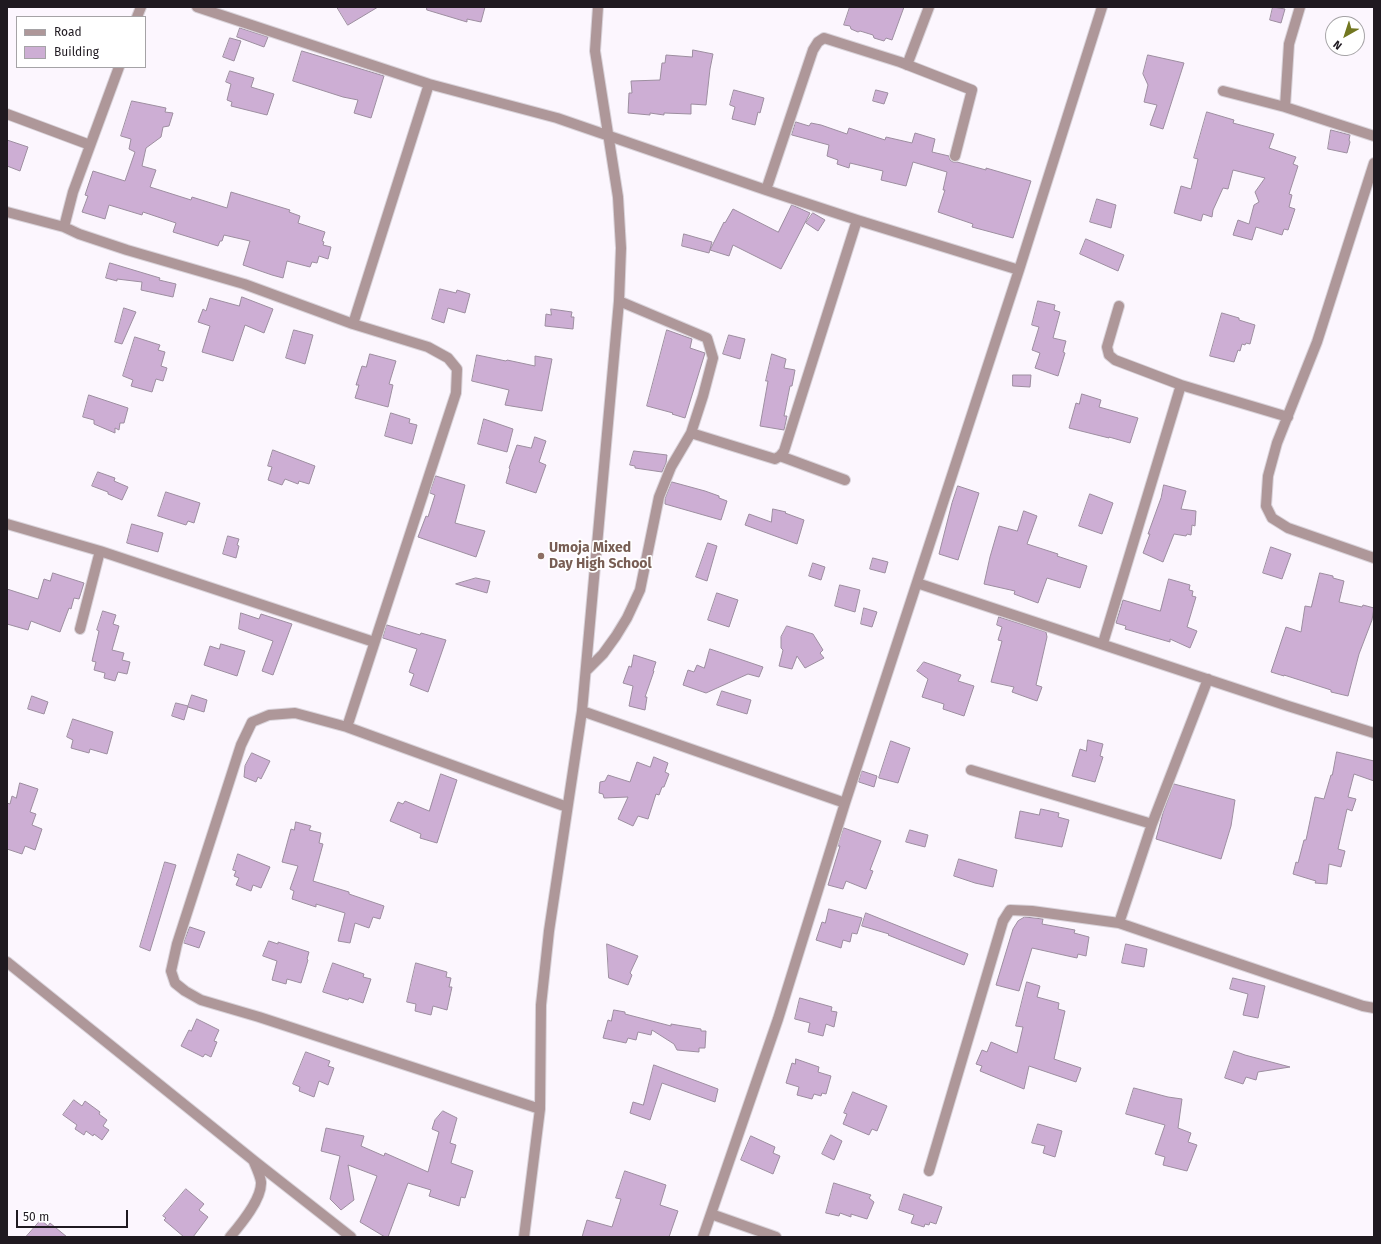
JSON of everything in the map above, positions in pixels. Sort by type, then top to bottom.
[{"type":"street","points":[[196,7],[429,84],[557,118],[857,220],[1019,270]]},
{"type":"street","points":[[524,1237],[540,1109],[541,1005],[549,931],[582,711],[619,301],[621,248],[618,197],[596,51],[598,7]]},
{"type":"street","points":[[907,65],[929,7]]},
{"type":"street","points":[[703,1237],[778,1019],[845,803],[1019,270],[1102,7]]},
{"type":"street","points":[[1285,107],[1289,44],[1300,7]]},
{"type":"street","points":[[766,190],[813,50],[818,42],[824,38],[907,65],[972,90],[955,156]]},
{"type":"street","points":[[64,227],[73,192],[119,68]]},
{"type":"street","points":[[353,324],[429,84]]},
{"type":"street","points":[[1223,91],[1285,107],[1374,136]]},
{"type":"street","points":[[7,114],[90,145]]},
{"type":"street","points":[[1374,163],[1317,342],[1277,443],[1268,476],[1266,506],[1272,518],[1288,528],[1374,558]]},
{"type":"street","points":[[7,212],[64,227],[79,234],[127,250],[244,284],[353,324],[428,347],[448,358],[457,369],[456,393],[347,728]]},
{"type":"street","points":[[692,433],[775,459],[784,451],[790,436],[857,220]]},
{"type":"street","points":[[586,671],[603,654],[616,636],[640,590],[659,497],[671,467],[692,433],[713,358],[708,338],[619,301]]},
{"type":"street","points":[[1118,306],[1107,347],[1109,355],[1115,360],[1181,385],[1288,417]]},
{"type":"street","points":[[1103,643],[1181,385]]},
{"type":"street","points":[[780,456],[845,480]]},
{"type":"street","points":[[7,524],[100,550],[374,642]]},
{"type":"street","points":[[80,629],[100,550]]},
{"type":"street","points":[[917,583],[1374,732]]},
{"type":"street","points":[[1119,923],[1152,824],[1208,679]]},
{"type":"street","points":[[582,711],[845,803]]},
{"type":"street","points":[[540,1109],[259,1017],[201,1000],[185,991],[175,983],[171,971],[177,944],[241,745],[252,722],[269,714],[295,713],[347,728],[567,807]]},
{"type":"street","points":[[971,770],[1152,824]]},
{"type":"street","points":[[929,1171],[1003,921],[1010,910],[1032,911],[1119,923],[1363,1006],[1374,1008]]},
{"type":"street","points":[[7,962],[350,1237]]},
{"type":"street","points":[[230,1237],[244,1220],[256,1200],[261,1182],[253,1160]]},
{"type":"street","points":[[711,1214],[776,1237]]},
{"type":"building","points":[[337,7],[378,7],[348,25]]},
{"type":"building","points":[[427,7],[485,7],[481,22],[467,19],[467,22],[427,10]]},
{"type":"building","points":[[850,7],[904,7],[892,40],[886,38],[884,41],[874,38],[873,35],[860,31],[858,32],[851,29],[850,26],[844,25]]},
{"type":"building","points":[[1273,7],[1285,9],[1281,23],[1270,20]]},
{"type":"building","points":[[240,28],[268,37],[264,47],[237,37]]},
{"type":"building","points":[[230,38],[241,41],[234,61],[223,57]]},
{"type":"building","points":[[693,50],[713,54],[706,105],[691,104],[691,114],[664,113],[664,115],[650,113],[650,115],[628,113],[629,93],[632,93],[631,81],[660,80],[662,63],[665,63],[666,55],[692,57]]},
{"type":"building","points":[[302,51],[384,76],[371,118],[354,113],[358,100],[343,97],[293,81]]},
{"type":"building","points":[[1148,55],[1184,63],[1163,129],[1150,125],[1157,105],[1144,102],[1148,85],[1143,74]]},
{"type":"building","points":[[230,71],[254,78],[251,87],[274,94],[267,115],[231,106],[232,102],[227,100],[231,84],[226,82]]},
{"type":"building","points":[[734,90],[764,98],[760,113],[758,112],[755,125],[732,119],[735,107],[730,105]]},
{"type":"building","points":[[876,90],[888,93],[884,104],[873,101]]},
{"type":"building","points":[[132,101],[166,108],[165,112],[173,113],[169,126],[163,127],[161,137],[146,148],[142,166],[156,170],[150,187],[191,200],[192,197],[227,208],[231,192],[290,210],[289,212],[300,216],[298,223],[325,232],[322,241],[324,242],[323,245],[331,247],[328,259],[319,256],[317,263],[312,262],[310,267],[287,261],[283,278],[243,265],[250,241],[224,235],[218,246],[173,232],[176,223],[143,212],[142,215],[109,205],[105,219],[82,212],[88,196],[85,195],[93,171],[125,181],[135,152],[129,149],[131,139],[121,136]]},
{"type":"building","points":[[1207,112],[1234,120],[1233,123],[1274,134],[1269,148],[1296,157],[1293,164],[1298,166],[1289,194],[1292,195],[1289,207],[1295,209],[1288,230],[1284,229],[1282,235],[1256,227],[1252,240],[1233,235],[1238,220],[1249,224],[1254,205],[1259,202],[1255,192],[1265,178],[1233,170],[1228,189],[1223,188],[1213,210],[1212,217],[1203,214],[1201,221],[1174,213],[1181,186],[1191,189],[1198,159],[1194,158]]},
{"type":"building","points":[[796,122],[809,126],[811,123],[821,125],[847,134],[849,128],[885,140],[886,137],[912,143],[915,133],[935,139],[932,152],[949,156],[950,160],[953,162],[986,170],[986,168],[1031,181],[1013,238],[972,227],[973,224],[938,212],[945,190],[943,190],[947,172],[913,162],[906,186],[881,180],[883,171],[850,163],[849,168],[837,164],[838,160],[827,156],[829,145],[792,135]]},
{"type":"building","points":[[1331,130],[1350,135],[1347,153],[1328,149]]},
{"type":"building","points":[[7,140],[28,147],[20,171],[7,166]]},
{"type":"building","points":[[1097,199],[1116,205],[1111,228],[1090,222]]},
{"type":"building","points":[[792,205],[810,213],[781,269],[733,245],[729,256],[710,250],[724,222],[725,223],[733,209],[778,232]]},
{"type":"building","points":[[813,213],[825,220],[818,231],[806,223]]},
{"type":"building","points":[[684,234],[712,242],[709,253],[682,246]]},
{"type":"building","points":[[1086,239],[1124,255],[1118,271],[1080,254]]},
{"type":"building","points":[[110,263],[160,278],[159,280],[176,284],[173,297],[141,290],[142,282],[117,279],[117,281],[106,278]]},
{"type":"building","points":[[440,289],[456,293],[457,290],[470,294],[465,313],[448,308],[444,323],[432,319]]},
{"type":"building","points":[[242,297],[273,309],[264,333],[245,325],[233,361],[202,352],[210,326],[198,322],[203,309],[206,311],[210,298],[239,306]]},
{"type":"building","points":[[1038,301],[1055,305],[1054,310],[1060,312],[1053,338],[1066,341],[1063,352],[1065,353],[1058,376],[1035,368],[1040,353],[1032,350],[1039,327],[1032,325]]},
{"type":"building","points":[[124,308],[136,312],[122,344],[115,342]]},
{"type":"building","points":[[551,309],[572,312],[571,317],[574,317],[573,329],[545,326],[546,314],[551,315]]},
{"type":"building","points":[[1222,313],[1255,325],[1250,344],[1242,344],[1240,351],[1238,350],[1234,362],[1210,356]]},
{"type":"building","points":[[294,330],[313,335],[305,364],[286,358]]},
{"type":"building","points":[[667,330],[692,339],[690,348],[705,353],[685,418],[647,406]]},
{"type":"building","points":[[729,335],[745,339],[740,359],[723,354]]},
{"type":"building","points":[[135,337],[160,345],[158,350],[165,352],[161,366],[167,368],[163,381],[156,379],[152,392],[131,386],[133,380],[123,376]]},
{"type":"building","points":[[370,354],[396,361],[389,384],[393,385],[388,407],[355,398],[359,385],[356,385],[362,366],[366,367]]},
{"type":"building","points":[[772,354],[786,359],[784,368],[795,370],[784,416],[787,416],[784,430],[760,426],[768,381],[766,381]]},
{"type":"building","points":[[477,355],[535,366],[535,356],[552,359],[542,411],[505,405],[509,390],[472,381]]},
{"type":"building","points":[[1013,375],[1031,375],[1030,387],[1013,386]]},
{"type":"building","points":[[1082,394],[1101,400],[1099,407],[1138,418],[1130,443],[1069,428],[1076,403],[1079,404]]},
{"type":"building","points":[[89,395],[128,408],[124,423],[120,423],[119,430],[115,428],[115,433],[94,424],[94,420],[83,417]]},
{"type":"building","points":[[391,413],[410,419],[409,423],[417,425],[412,444],[385,436]]},
{"type":"building","points":[[484,419],[513,429],[507,452],[478,444]]},
{"type":"building","points":[[535,437],[546,441],[539,462],[546,465],[536,493],[506,483],[509,468],[517,445],[531,448]]},
{"type":"building","points":[[273,450],[315,466],[309,484],[299,481],[298,484],[285,479],[282,485],[268,480],[272,467],[268,466]]},
{"type":"building","points":[[634,451],[667,455],[666,463],[662,472],[635,468],[635,466],[630,465]]},
{"type":"building","points":[[98,472],[115,478],[114,481],[128,487],[122,500],[108,494],[108,492],[92,486]]},
{"type":"building","points":[[436,476],[465,485],[455,523],[485,531],[476,557],[418,537],[426,516],[428,517],[435,495],[430,493]]},
{"type":"building","points":[[672,482],[705,491],[719,496],[719,498],[727,501],[721,520],[665,504],[665,499]]},
{"type":"building","points":[[1164,485],[1186,491],[1181,509],[1196,511],[1195,526],[1192,525],[1191,535],[1187,534],[1186,536],[1174,534],[1163,562],[1143,553]]},
{"type":"building","points":[[958,486],[979,493],[958,560],[939,554],[952,503]]},
{"type":"building","points":[[166,492],[200,503],[194,523],[188,521],[186,525],[158,516]]},
{"type":"building","points":[[1090,494],[1113,503],[1102,534],[1079,526]]},
{"type":"building","points":[[773,509],[786,512],[785,513],[804,520],[797,544],[745,525],[749,514],[771,522]]},
{"type":"building","points":[[1024,511],[1037,516],[1027,544],[1058,554],[1057,556],[1087,566],[1080,588],[1047,578],[1038,603],[1014,594],[1015,591],[984,584],[999,526],[1017,531]]},
{"type":"building","points":[[132,524],[163,533],[158,552],[127,543]]},
{"type":"building","points":[[228,536],[239,539],[236,558],[223,554]]},
{"type":"building","points":[[708,543],[717,546],[707,581],[696,577]]},
{"type":"building","points":[[1271,547],[1291,554],[1282,579],[1263,573]]},
{"type":"building","points":[[873,558],[888,562],[885,573],[870,569]]},
{"type":"building","points":[[813,563],[825,567],[821,580],[809,576]]},
{"type":"building","points":[[53,573],[84,583],[79,599],[74,598],[71,609],[69,608],[60,632],[31,621],[28,630],[7,624],[7,589],[38,599],[44,579],[50,581]]},
{"type":"building","points":[[1320,573],[1333,576],[1333,578],[1344,581],[1339,602],[1374,608],[1372,620],[1359,654],[1348,696],[1331,692],[1331,690],[1271,672],[1286,627],[1301,632],[1305,606],[1311,607]]},
{"type":"building","points":[[476,578],[490,581],[487,593],[456,584]]},
{"type":"building","points":[[1169,579],[1190,585],[1189,590],[1193,591],[1192,596],[1196,597],[1187,627],[1197,631],[1190,648],[1170,639],[1170,642],[1125,629],[1126,626],[1116,623],[1123,600],[1160,611]]},
{"type":"building","points":[[840,585],[860,590],[855,612],[835,606]]},
{"type":"building","points":[[717,593],[738,600],[729,627],[708,620]]},
{"type":"building","points":[[864,608],[877,612],[872,627],[861,624]]},
{"type":"building","points":[[103,611],[116,615],[113,624],[119,626],[112,650],[124,653],[122,660],[130,662],[127,674],[118,672],[115,681],[104,678],[105,673],[94,670],[96,662],[92,661],[99,631],[97,630]]},
{"type":"building","points":[[241,613],[259,619],[261,614],[292,624],[273,675],[262,671],[273,641],[239,629]]},
{"type":"building","points":[[999,617],[1046,632],[1047,637],[1036,685],[1042,687],[1037,701],[1012,692],[1014,687],[991,682],[1002,641],[998,640],[1002,627],[997,625]]},
{"type":"building","points":[[387,625],[420,635],[421,633],[446,640],[428,692],[410,685],[414,674],[409,672],[417,649],[383,638]]},
{"type":"building","points":[[787,626],[813,634],[823,650],[820,653],[824,658],[805,668],[797,656],[792,669],[779,666],[783,650],[781,648],[781,637]]},
{"type":"building","points":[[221,644],[245,651],[237,676],[204,665],[210,646],[219,649]]},
{"type":"building","points":[[710,649],[763,667],[759,677],[748,674],[706,693],[683,685],[688,670],[694,672],[697,665],[704,668]]},
{"type":"building","points":[[634,655],[656,662],[645,697],[647,697],[645,710],[629,706],[633,686],[623,683],[629,666],[631,667]]},
{"type":"building","points":[[924,662],[961,675],[958,681],[974,686],[964,716],[943,709],[944,704],[922,697],[928,679],[917,671]]},
{"type":"building","points":[[722,691],[751,700],[747,714],[717,705]]},
{"type":"building","points":[[192,695],[207,700],[204,712],[188,707]]},
{"type":"building","points":[[32,696],[48,702],[44,714],[28,709]]},
{"type":"building","points":[[176,703],[188,706],[184,720],[172,716]]},
{"type":"building","points":[[73,719],[113,732],[107,754],[90,749],[89,753],[71,748],[73,740],[67,737]]},
{"type":"building","points":[[1088,740],[1103,744],[1100,756],[1103,757],[1095,782],[1072,776],[1080,749],[1086,751]]},
{"type":"building","points":[[891,741],[910,748],[898,783],[879,778]]},
{"type":"building","points":[[1337,752],[1374,761],[1374,781],[1354,774],[1348,797],[1356,799],[1352,811],[1347,809],[1338,849],[1345,851],[1341,867],[1329,864],[1327,884],[1315,883],[1316,881],[1293,874],[1296,862],[1298,863],[1304,840],[1306,840],[1315,797],[1324,799],[1332,775]]},
{"type":"building","points":[[252,753],[270,761],[261,779],[258,777],[256,782],[244,777],[245,766]]},
{"type":"building","points":[[654,757],[668,763],[665,772],[669,774],[659,795],[656,794],[648,819],[638,816],[633,826],[618,819],[628,797],[604,798],[603,794],[599,793],[600,782],[605,781],[608,775],[630,782],[637,762],[650,767]]},
{"type":"building","points":[[862,771],[877,776],[874,787],[859,782]]},
{"type":"building","points":[[441,774],[457,780],[437,843],[420,838],[421,834],[390,821],[398,802],[403,804],[405,801],[429,811]]},
{"type":"building","points":[[20,783],[38,789],[30,812],[36,814],[32,825],[42,829],[35,850],[25,846],[22,854],[7,849],[7,803],[10,804],[12,796],[16,798]]},
{"type":"building","points":[[1174,784],[1235,800],[1231,826],[1221,859],[1156,839],[1163,813]]},
{"type":"building","points":[[1041,809],[1059,813],[1058,817],[1069,820],[1062,847],[1015,838],[1020,811],[1039,815]]},
{"type":"building","points":[[296,822],[311,826],[309,830],[321,833],[319,843],[323,844],[313,881],[349,892],[349,894],[384,906],[380,919],[373,917],[369,928],[355,923],[350,943],[338,941],[345,913],[316,904],[316,907],[292,899],[294,891],[290,889],[298,866],[282,862],[291,829],[294,830]]},
{"type":"building","points":[[844,828],[881,841],[870,870],[873,871],[866,889],[846,881],[843,889],[828,885]]},
{"type":"building","points":[[910,830],[928,835],[925,847],[906,842]]},
{"type":"building","points":[[238,854],[270,867],[261,888],[253,885],[251,891],[236,885],[239,878],[234,876],[236,871],[233,870]]},
{"type":"building","points":[[959,859],[997,870],[993,887],[954,876]]},
{"type":"building","points":[[165,862],[176,865],[150,951],[140,947]]},
{"type":"building","points":[[829,909],[862,918],[857,934],[852,933],[850,942],[843,940],[841,948],[816,940],[822,922],[825,923]]},
{"type":"building","points":[[866,913],[968,954],[964,965],[888,935],[889,934],[862,926]]},
{"type":"building","points":[[1025,917],[1043,919],[1042,924],[1075,930],[1074,933],[1089,937],[1086,956],[1078,954],[1077,958],[1032,948],[1019,991],[996,985],[1013,929],[1018,921]]},
{"type":"building","points":[[190,927],[205,932],[199,948],[184,943]]},
{"type":"building","points":[[269,941],[278,944],[278,942],[309,952],[301,983],[287,979],[286,984],[272,980],[277,961],[263,956]]},
{"type":"building","points":[[607,944],[638,956],[630,973],[632,975],[628,985],[609,978]]},
{"type":"building","points":[[1126,944],[1147,949],[1144,967],[1122,963]]},
{"type":"building","points":[[333,963],[364,974],[363,977],[371,979],[363,1003],[323,992]]},
{"type":"building","points":[[416,963],[447,972],[446,977],[451,978],[449,987],[452,987],[447,1010],[433,1006],[431,1015],[415,1011],[416,1004],[407,1002]]},
{"type":"building","points":[[1233,978],[1265,986],[1258,1018],[1243,1015],[1248,994],[1230,989]]},
{"type":"building","points":[[1027,982],[1040,986],[1037,997],[1059,1003],[1058,1009],[1065,1011],[1054,1059],[1081,1068],[1076,1082],[1029,1066],[1024,1089],[980,1071],[982,1066],[976,1064],[982,1050],[987,1052],[991,1042],[1017,1053],[1023,1027],[1016,1026]]},
{"type":"building","points":[[800,998],[832,1007],[831,1011],[837,1012],[834,1027],[826,1024],[823,1036],[808,1032],[810,1023],[795,1019]]},
{"type":"building","points":[[614,1010],[671,1026],[671,1024],[706,1031],[705,1048],[699,1048],[699,1052],[677,1050],[674,1044],[652,1030],[651,1035],[638,1032],[636,1040],[628,1038],[626,1043],[603,1038],[608,1020],[611,1021]]},
{"type":"building","points":[[197,1019],[219,1030],[214,1041],[217,1042],[211,1057],[205,1054],[203,1057],[181,1046],[189,1030],[191,1031]]},
{"type":"building","points":[[1234,1051],[1290,1067],[1258,1072],[1256,1080],[1246,1077],[1243,1084],[1225,1078]]},
{"type":"building","points":[[306,1052],[330,1061],[328,1066],[334,1068],[328,1085],[319,1081],[314,1097],[299,1091],[300,1087],[293,1084]]},
{"type":"building","points":[[796,1059],[819,1067],[818,1072],[831,1076],[826,1094],[822,1093],[821,1096],[814,1094],[812,1099],[797,1095],[799,1087],[786,1083],[792,1063],[795,1064]]},
{"type":"building","points":[[654,1065],[718,1089],[715,1102],[662,1083],[650,1120],[630,1113],[633,1102],[643,1105]]},
{"type":"building","points":[[1134,1088],[1182,1099],[1178,1128],[1191,1133],[1188,1142],[1197,1145],[1187,1171],[1163,1165],[1165,1157],[1155,1154],[1165,1125],[1126,1114]]},
{"type":"building","points":[[853,1092],[887,1106],[877,1131],[872,1129],[869,1135],[843,1124],[847,1114],[844,1113]]},
{"type":"building","points":[[74,1100],[82,1106],[85,1101],[100,1112],[99,1114],[107,1120],[103,1126],[109,1130],[102,1140],[94,1134],[93,1136],[86,1131],[84,1135],[75,1129],[77,1125],[63,1115]]},
{"type":"building","points":[[443,1111],[457,1118],[450,1143],[456,1145],[451,1163],[473,1171],[465,1198],[461,1197],[459,1206],[429,1196],[431,1190],[408,1183],[388,1237],[385,1237],[360,1222],[377,1176],[348,1165],[354,1200],[341,1210],[330,1199],[340,1156],[321,1151],[326,1128],[364,1136],[361,1146],[384,1156],[385,1153],[428,1172],[439,1132],[432,1129],[435,1120]]},
{"type":"building","points":[[1038,1124],[1062,1131],[1055,1157],[1043,1153],[1045,1146],[1032,1143]]},
{"type":"building","points":[[831,1135],[842,1141],[834,1160],[822,1154]]},
{"type":"building","points":[[751,1136],[775,1147],[773,1153],[780,1156],[773,1174],[741,1160]]},
{"type":"building","points":[[625,1171],[666,1185],[660,1205],[678,1211],[669,1237],[582,1237],[587,1220],[612,1227],[621,1199],[616,1198]]},
{"type":"building","points":[[834,1183],[871,1195],[869,1198],[874,1202],[867,1219],[851,1214],[851,1217],[840,1213],[839,1216],[826,1213]]},
{"type":"building","points":[[186,1189],[204,1204],[199,1210],[208,1217],[193,1237],[184,1237],[164,1220],[166,1218],[163,1216]]},
{"type":"building","points":[[904,1194],[942,1207],[936,1224],[930,1222],[929,1225],[925,1224],[924,1227],[911,1223],[914,1215],[899,1210]]},
{"type":"building","points":[[41,1220],[48,1226],[50,1223],[67,1237],[26,1237]]},
{"type":"place","name":"Umoja Mixed Day High School","points":[[541,556]]}]
